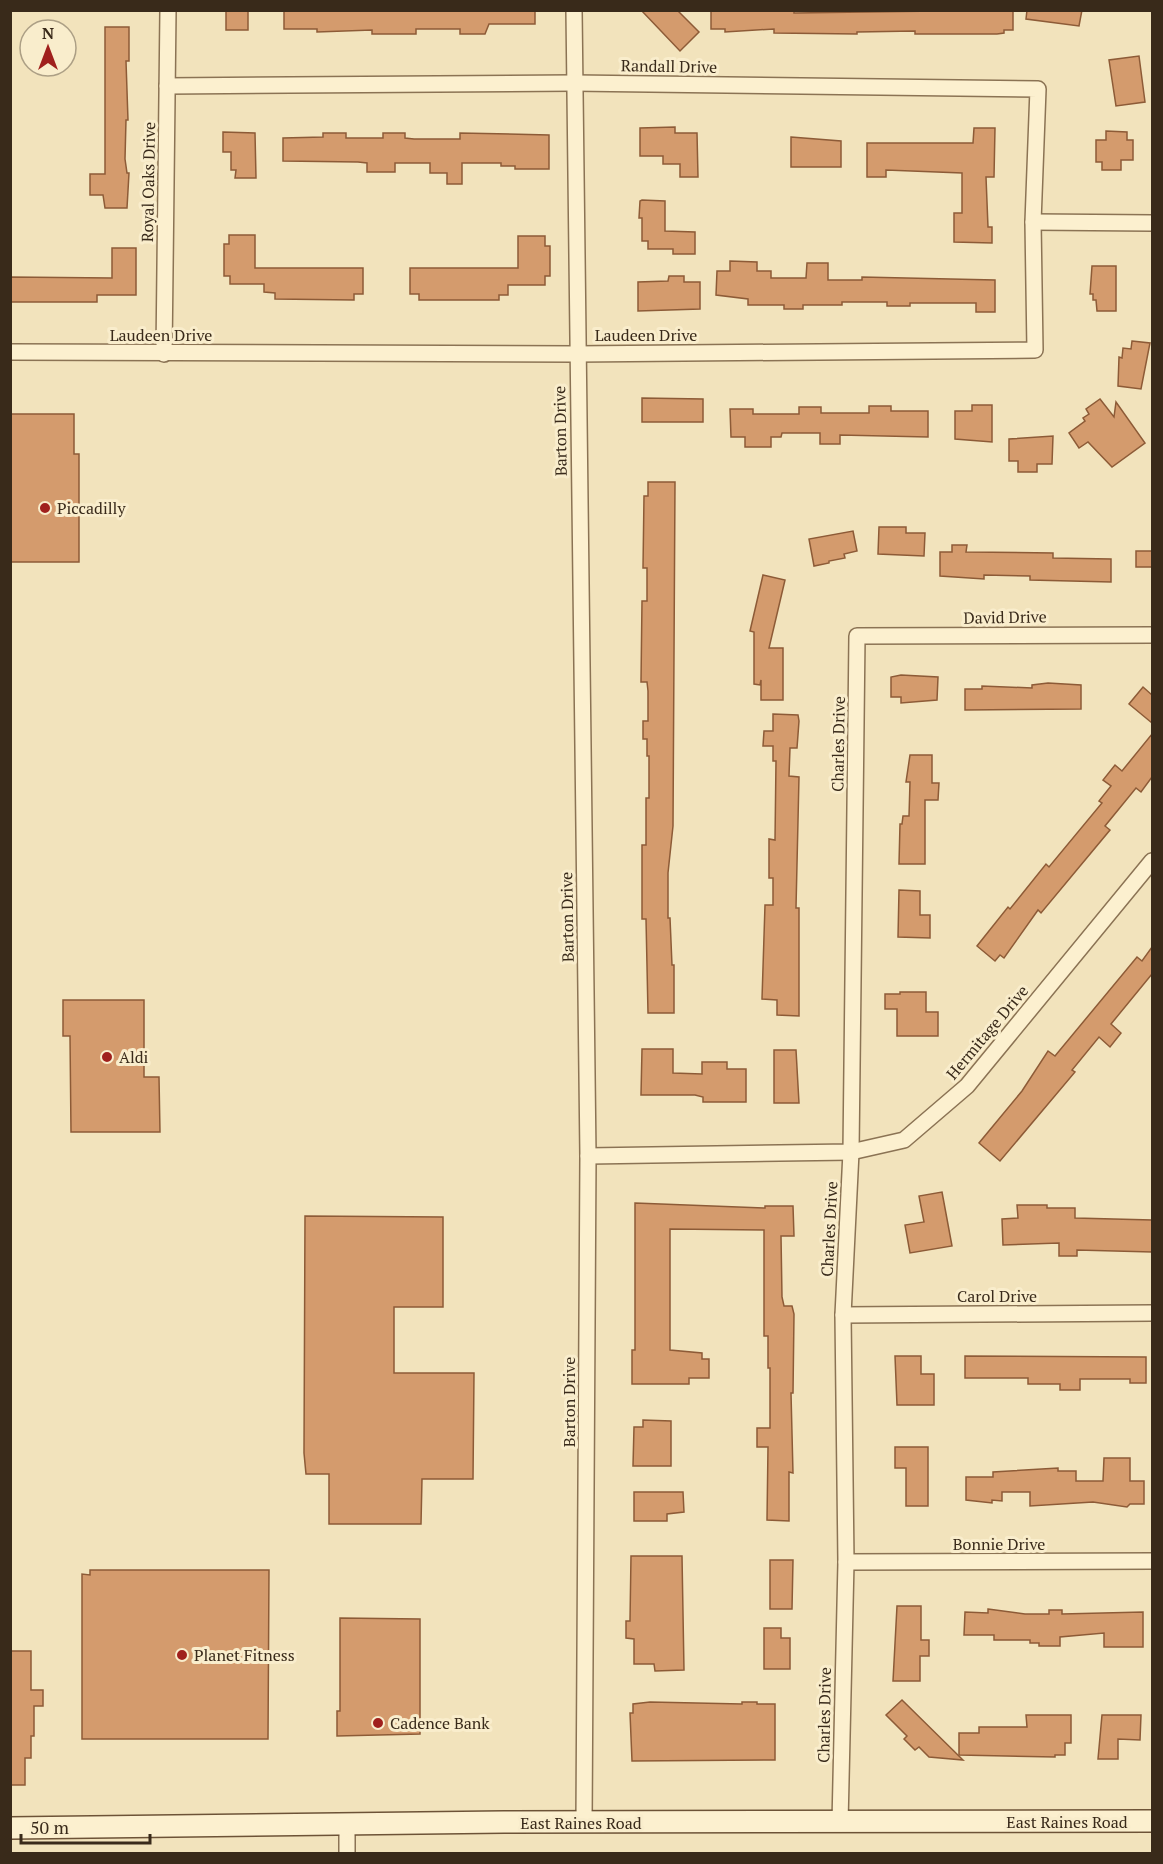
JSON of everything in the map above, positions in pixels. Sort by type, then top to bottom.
[{"type":"main road","name":"East Raines Road","points":[[10,1828],[347,1824],[1152,1821]]},
{"type":"street","name":"Royal Oaks Drive","points":[[164,354],[168,10]]},
{"type":"street","name":"Barton Drive","points":[[574,10],[576,354],[588,1156],[584,1823]]},
{"type":"street","name":"Randall Drive","points":[[167,86],[574,83],[1038,88],[1033,222]]},
{"type":"street","points":[[1033,222],[1152,223]]},
{"type":"street","name":"Laudeen Drive","points":[[10,352],[576,354],[1035,350],[1033,222]]},
{"type":"street","name":"David Drive","points":[[857,636],[1152,635]]},
{"type":"street","name":"Charles Drive","points":[[840,1823],[846,1562],[843,1315],[851,1152],[857,636]]},
{"type":"street","name":"Hermitage Drive","points":[[588,1156],[851,1152],[904,1140],[967,1086],[1152,861]]},
{"type":"street","name":"Carol Drive","points":[[843,1315],[1152,1313]]},
{"type":"street","name":"Bonnie Drive","points":[[846,1562],[1152,1561]]},
{"type":"street","points":[[347,1824],[347,1854]]},
{"type":"building","points":[[226,10],[248,10],[248,30],[226,30]]},
{"type":"building","points":[[284,10],[535,10],[535,24],[489,24],[485,34],[460,34],[460,29],[416,29],[416,34],[372,34],[372,30],[317,32],[317,29],[284,29]]},
{"type":"building","points":[[641,10],[677,10],[699,32],[680,51]]},
{"type":"building","points":[[711,10],[794,10],[794,13],[1013,10],[1013,30],[1004,30],[1004,33],[997,34],[915,34],[915,31],[857,32],[857,34],[774,33],[774,29],[725,32],[725,29],[711,29]]},
{"type":"building","points":[[1027,10],[1082,10],[1079,26],[1026,19]]},
{"type":"building","points":[[105,27],[129,27],[129,61],[126,61],[128,120],[126,120],[125,159],[127,173],[129,173],[127,208],[105,208],[103,195],[90,195],[90,174],[105,174]]},
{"type":"building","points":[[1139,56],[1145,102],[1116,106],[1109,60]]},
{"type":"building","points":[[675,127],[675,133],[697,133],[698,177],[680,177],[680,164],[663,164],[663,156],[640,156],[640,128]]},
{"type":"building","points":[[974,128],[995,128],[994,177],[986,177],[988,227],[992,227],[992,243],[954,242],[954,213],[962,213],[962,173],[886,170],[886,177],[867,177],[867,143],[973,143]]},
{"type":"building","points":[[1106,131],[1127,132],[1127,140],[1133,140],[1133,160],[1121,160],[1121,170],[1102,170],[1102,162],[1096,162],[1096,140],[1106,140]]},
{"type":"building","points":[[223,132],[255,133],[256,178],[235,178],[236,170],[231,170],[231,152],[223,152]]},
{"type":"building","points":[[323,133],[346,133],[346,138],[383,138],[383,133],[405,133],[405,138],[414,139],[460,139],[460,133],[549,135],[549,169],[515,169],[515,166],[501,166],[501,163],[462,163],[462,184],[447,184],[447,173],[430,173],[430,163],[395,163],[395,172],[367,172],[367,163],[283,161],[283,138],[323,137]]},
{"type":"building","points":[[791,137],[841,141],[841,167],[791,167]]},
{"type":"building","points":[[640,201],[665,201],[665,231],[695,232],[695,254],[673,254],[673,249],[648,249],[648,241],[642,241],[642,218],[639,218]]},
{"type":"building","points":[[229,235],[255,235],[255,268],[363,268],[363,294],[354,294],[354,300],[275,299],[275,293],[264,292],[264,284],[230,284],[230,276],[224,276],[224,244],[229,244]]},
{"type":"building","points":[[518,236],[545,236],[545,246],[550,246],[550,276],[545,276],[545,285],[508,285],[508,295],[499,295],[499,300],[419,300],[419,294],[410,294],[410,268],[518,268]]},
{"type":"building","points":[[112,248],[136,248],[136,295],[97,295],[97,302],[10,302],[10,277],[112,278]]},
{"type":"building","points":[[730,261],[757,262],[757,271],[771,271],[771,278],[806,278],[807,263],[828,263],[828,280],[862,280],[862,277],[995,280],[995,312],[976,312],[976,303],[910,303],[910,306],[887,306],[887,302],[842,302],[842,305],[803,305],[803,309],[784,309],[784,305],[748,305],[748,299],[716,295],[717,271],[730,271]]},
{"type":"building","points":[[1092,266],[1116,266],[1116,311],[1097,311],[1096,300],[1093,300],[1093,294],[1090,294]]},
{"type":"building","points":[[669,276],[684,276],[684,282],[700,282],[700,309],[638,311],[638,282],[668,281]]},
{"type":"building","points":[[1132,341],[1150,343],[1141,389],[1118,386],[1119,357],[1122,358],[1123,348],[1131,349]]},
{"type":"building","points":[[642,398],[703,399],[703,422],[642,422]]},
{"type":"building","points":[[1100,399],[1114,417],[1116,402],[1145,443],[1112,467],[1088,442],[1079,448],[1069,433],[1085,421],[1083,418],[1089,414],[1086,409]]},
{"type":"building","points":[[972,405],[992,405],[992,442],[955,439],[955,411],[972,411]]},
{"type":"building","points":[[869,406],[891,406],[891,411],[928,411],[928,437],[840,435],[840,444],[820,444],[820,433],[782,433],[781,437],[771,437],[771,447],[745,447],[745,437],[731,437],[730,409],[753,409],[753,414],[799,414],[799,407],[821,407],[821,413],[869,413]]},
{"type":"building","name":"Piccadilly","points":[[10,414],[74,414],[74,454],[79,454],[79,562],[10,562]]},
{"type":"building","points":[[1053,436],[1052,464],[1037,464],[1037,472],[1018,472],[1018,461],[1009,461],[1009,439]]},
{"type":"building","points":[[648,482],[675,482],[673,826],[668,873],[668,918],[670,918],[672,965],[674,965],[674,1013],[648,1013],[646,919],[642,919],[642,845],[646,845],[646,798],[649,798],[649,756],[647,756],[647,739],[643,739],[643,721],[648,721],[648,691],[647,682],[641,682],[642,601],[647,601],[647,568],[643,568],[644,496],[648,496]]},
{"type":"building","points":[[879,527],[906,527],[906,533],[925,533],[924,556],[878,554]]},
{"type":"building","points":[[853,531],[857,551],[844,554],[845,558],[814,566],[809,539]]},
{"type":"building","points":[[952,545],[967,545],[966,552],[1053,553],[1053,558],[1111,559],[1111,582],[1030,580],[1030,576],[984,575],[984,579],[940,576],[940,552],[952,552]]},
{"type":"building","points":[[1136,551],[1152,551],[1152,567],[1136,567]]},
{"type":"building","points":[[763,575],[785,580],[769,648],[783,648],[783,700],[761,700],[761,680],[760,685],[754,684],[754,632],[750,631]]},
{"type":"building","points":[[901,675],[938,677],[937,700],[901,703],[901,697],[891,697],[891,677]]},
{"type":"building","points":[[1048,683],[1081,685],[1081,709],[965,710],[965,689],[982,689],[982,686],[1032,688],[1032,685]]},
{"type":"building","points":[[1143,687],[1152,695],[1152,723],[1129,704]]},
{"type":"building","points":[[773,714],[798,715],[799,721],[797,748],[790,748],[789,776],[799,777],[796,908],[799,908],[799,1016],[777,1015],[777,1000],[762,999],[765,905],[773,905],[773,878],[769,878],[769,839],[775,840],[776,761],[773,761],[773,746],[763,746],[764,731],[773,731]]},
{"type":"building","points":[[1152,734],[1152,777],[1141,792],[1136,788],[1105,826],[1110,830],[1041,913],[1038,910],[1004,958],[1000,955],[995,961],[977,946],[1008,907],[1010,909],[1046,864],[1049,867],[1102,803],[1099,801],[1111,786],[1103,780],[1115,765],[1122,771]]},
{"type":"building","points":[[910,755],[932,755],[932,783],[939,783],[938,800],[925,800],[925,864],[899,864],[900,824],[902,824],[903,816],[909,816],[910,782],[906,782]]},
{"type":"building","points":[[899,890],[920,891],[920,915],[930,915],[930,938],[898,937]]},
{"type":"building","points":[[1152,947],[1152,974],[1111,1024],[1121,1033],[1110,1047],[1099,1037],[1072,1070],[1075,1072],[1000,1161],[979,1143],[1022,1091],[1048,1051],[1055,1056],[1137,957],[1142,961]]},
{"type":"building","points":[[900,992],[926,992],[926,1012],[938,1012],[938,1036],[897,1036],[897,1009],[885,1009],[885,994],[900,994]]},
{"type":"building","name":"Aldi","points":[[63,1000],[144,1000],[144,1077],[159,1077],[160,1132],[71,1132],[70,1036],[63,1036]]},
{"type":"building","points":[[642,1049],[673,1049],[673,1073],[702,1074],[702,1062],[727,1062],[727,1069],[746,1069],[746,1102],[703,1102],[703,1097],[695,1095],[641,1095]]},
{"type":"building","points":[[774,1050],[796,1050],[799,1103],[774,1103]]},
{"type":"building","points":[[942,1192],[952,1246],[910,1253],[905,1225],[924,1222],[919,1196]]},
{"type":"building","points":[[635,1203],[765,1208],[765,1206],[793,1206],[794,1236],[781,1236],[782,1297],[784,1306],[792,1306],[794,1314],[793,1393],[791,1393],[793,1473],[789,1472],[789,1521],[767,1520],[768,1447],[757,1447],[757,1428],[770,1428],[768,1336],[764,1336],[764,1230],[670,1229],[670,1350],[702,1353],[702,1359],[709,1359],[709,1378],[689,1378],[689,1384],[632,1384],[632,1350],[635,1350]]},
{"type":"building","points":[[1017,1205],[1075,1208],[1075,1218],[1152,1220],[1152,1252],[1077,1250],[1077,1256],[1059,1256],[1059,1243],[1003,1245],[1002,1219],[1018,1218]]},
{"type":"building","points":[[305,1216],[443,1217],[443,1307],[394,1307],[394,1373],[474,1373],[473,1479],[422,1479],[421,1524],[329,1524],[329,1474],[306,1474],[304,1453]]},
{"type":"building","points":[[895,1356],[921,1356],[921,1374],[934,1374],[934,1405],[897,1405]]},
{"type":"building","points":[[965,1356],[1146,1357],[1146,1383],[1130,1383],[1130,1379],[1080,1379],[1080,1390],[1060,1390],[1060,1384],[1028,1384],[1028,1378],[965,1378]]},
{"type":"building","points":[[643,1420],[671,1421],[671,1466],[633,1466],[634,1427],[643,1427]]},
{"type":"building","points":[[895,1447],[928,1447],[928,1506],[906,1506],[906,1468],[895,1468]]},
{"type":"building","points":[[1104,1458],[1130,1458],[1130,1481],[1144,1481],[1144,1504],[1130,1504],[1127,1507],[1093,1502],[1030,1506],[1030,1492],[1002,1492],[1002,1501],[992,1500],[992,1503],[966,1500],[966,1477],[993,1477],[993,1472],[1058,1468],[1058,1471],[1076,1471],[1076,1481],[1103,1481]]},
{"type":"building","points":[[634,1492],[683,1492],[684,1512],[667,1514],[667,1521],[634,1521]]},
{"type":"building","points":[[631,1556],[682,1556],[684,1670],[655,1671],[654,1664],[634,1664],[634,1639],[626,1638],[626,1621],[630,1621]]},
{"type":"building","points":[[770,1560],[793,1560],[792,1609],[770,1609]]},
{"type":"building","points":[[90,1570],[269,1570],[268,1739],[82,1739],[82,1574],[90,1575]]},
{"type":"building","points":[[897,1606],[921,1606],[921,1640],[929,1640],[929,1656],[920,1656],[920,1681],[893,1681]]},
{"type":"building","points":[[988,1609],[1025,1614],[1049,1614],[1049,1610],[1062,1610],[1062,1614],[1143,1612],[1143,1647],[1104,1647],[1104,1633],[1060,1637],[1060,1646],[1039,1646],[1039,1643],[1030,1643],[1030,1640],[994,1640],[994,1635],[964,1635],[965,1612],[988,1613]]},
{"type":"building","points":[[340,1618],[420,1619],[420,1734],[337,1736],[337,1711],[340,1711]]},
{"type":"building","points":[[764,1628],[781,1628],[781,1638],[790,1638],[790,1669],[764,1669]]},
{"type":"building","points":[[10,1651],[31,1651],[31,1690],[43,1690],[43,1706],[34,1706],[34,1736],[31,1736],[31,1758],[25,1758],[25,1785],[11,1785]]},
{"type":"building","points":[[902,1700],[963,1760],[929,1757],[919,1747],[915,1750],[904,1739],[907,1736],[886,1715]]},
{"type":"building","points":[[650,1702],[775,1704],[775,1760],[632,1761],[630,1713],[633,1713],[633,1704]]},
{"type":"building","points":[[1026,1715],[1071,1715],[1071,1743],[1065,1743],[1065,1755],[1055,1755],[1055,1757],[959,1755],[959,1733],[979,1733],[979,1727],[1027,1727]]},
{"type":"building","points":[[1102,1715],[1141,1715],[1140,1740],[1118,1739],[1118,1759],[1098,1759]]},
{"type":"place","name":"Piccadilly","points":[[45,508]]},
{"type":"place","name":"Aldi","points":[[107,1057]]},
{"type":"place","name":"Planet Fitness","points":[[182,1655]]},
{"type":"place","name":"Cadence Bank","points":[[378,1723]]}]
